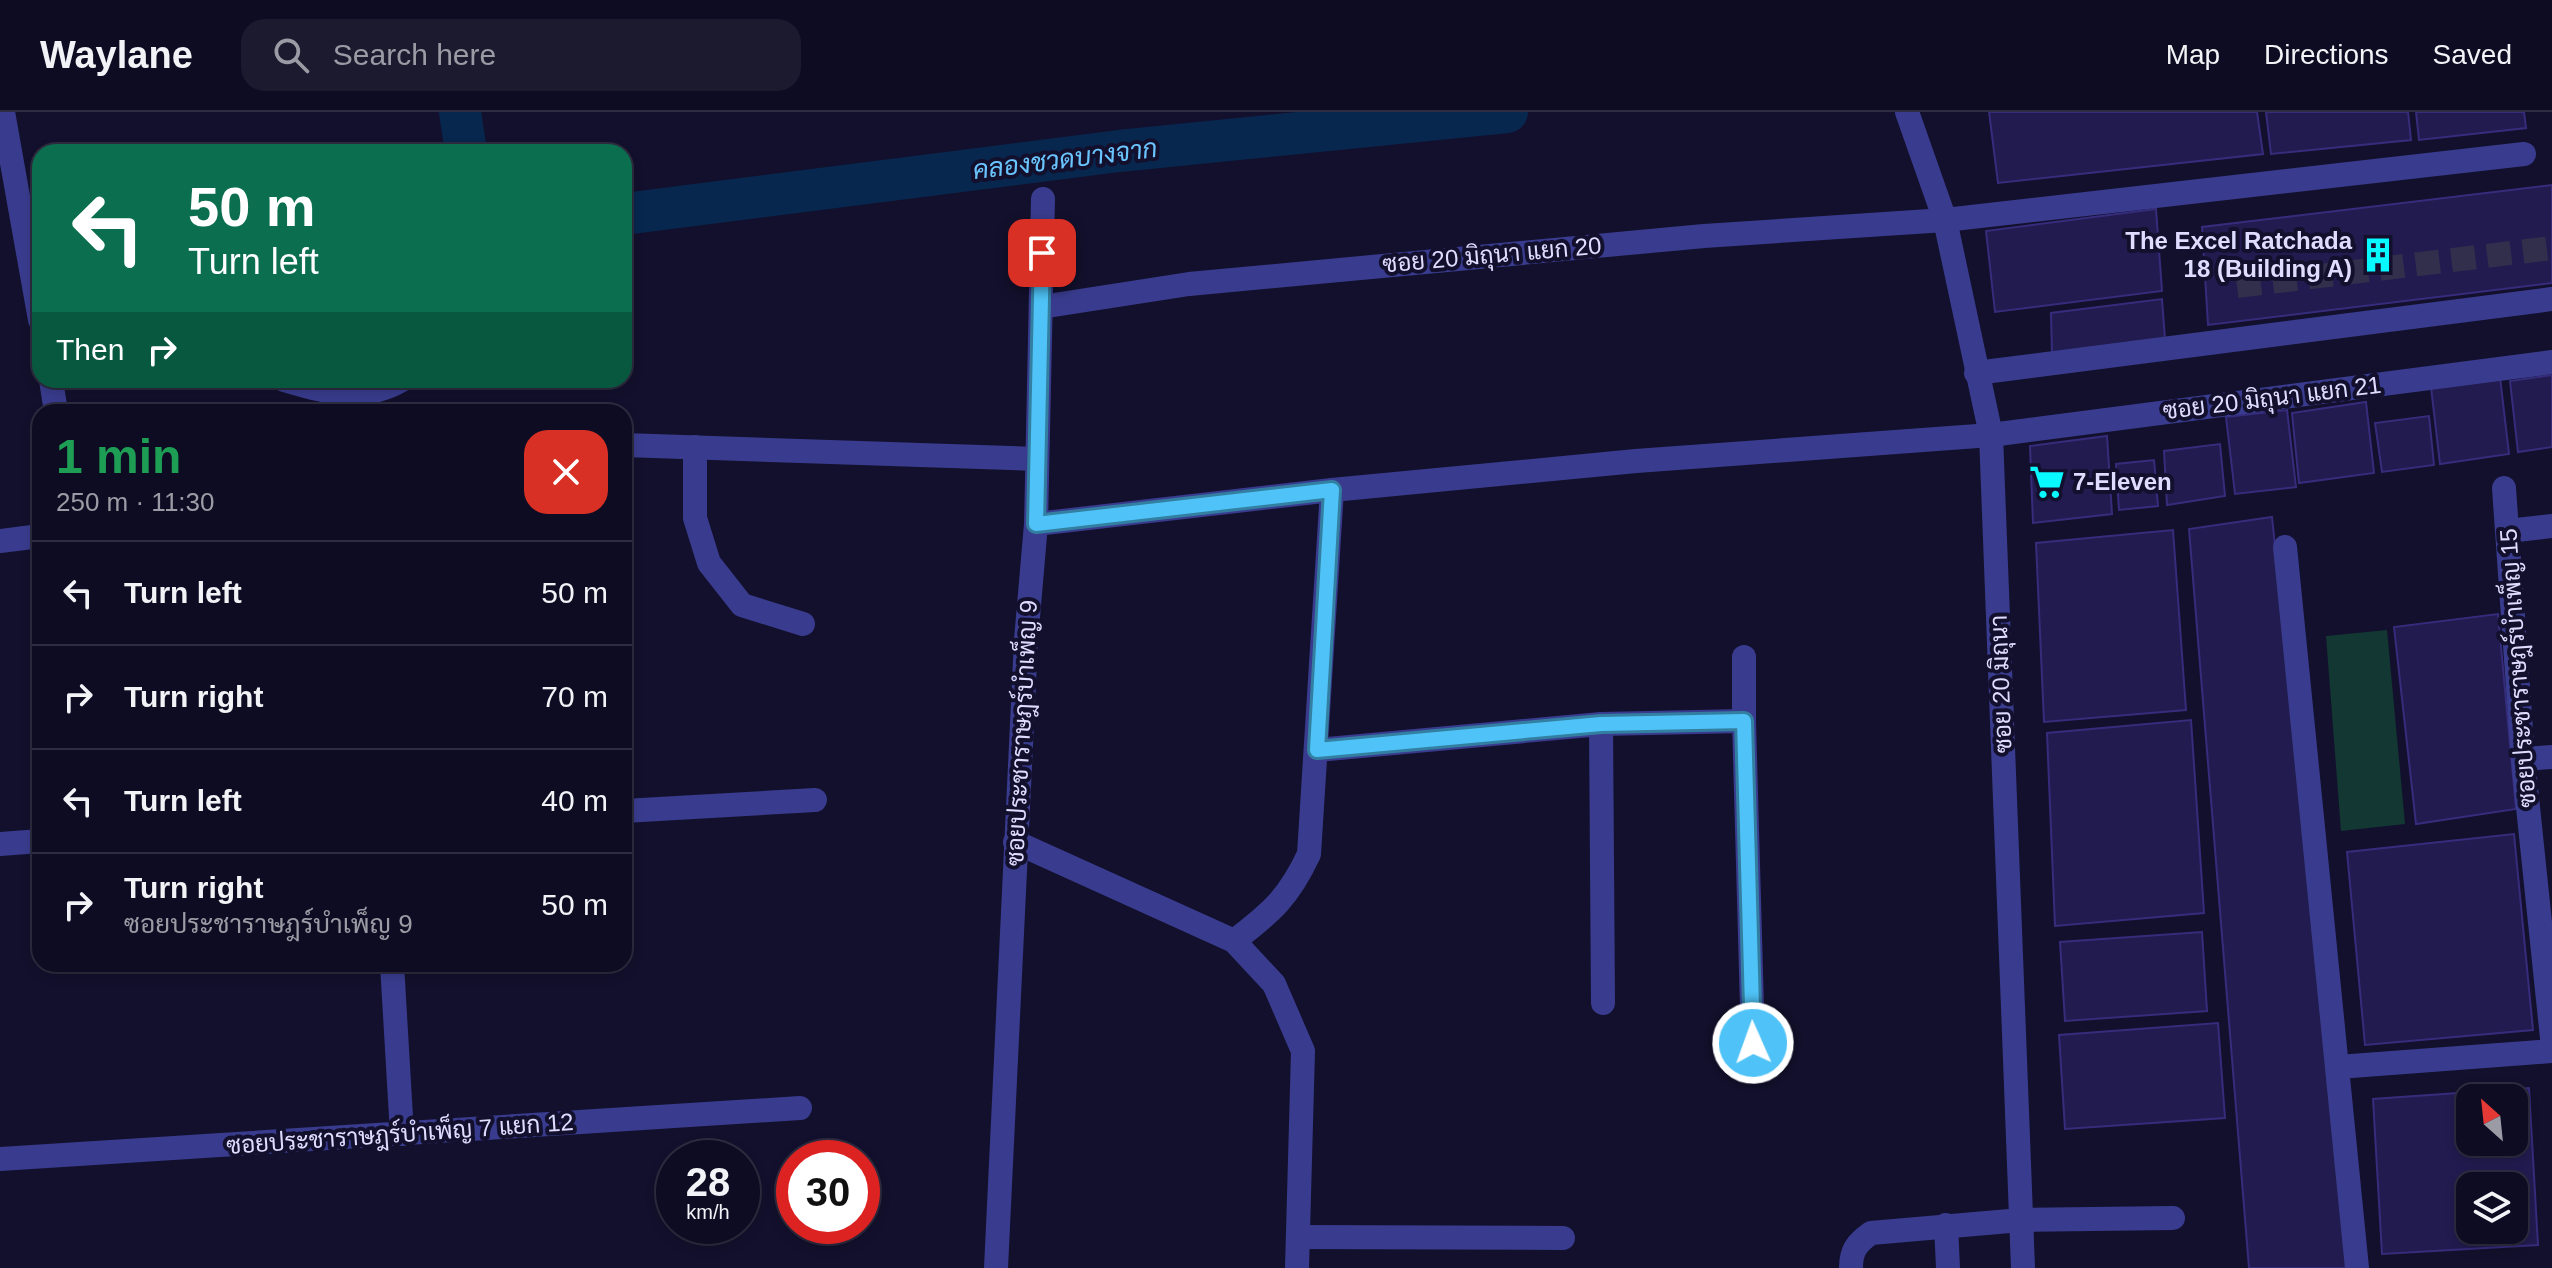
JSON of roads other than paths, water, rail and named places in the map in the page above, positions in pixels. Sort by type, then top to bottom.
[{"type":"street","points":[[3,112],[32,250]]},
{"type":"street","name":"ซอย 20 มิถุนา","points":[[1910,123],[1945,220],[1991,435],[2023,1268]]},
{"type":"street","name":"ซอย 20 มิถุนา แยก 20","points":[[1041,307],[1189,284],[1704,236],[1945,220],[2524,154]]},
{"type":"street","name":"ซอยประชาราษฎร์บำเพ็ญ 9","points":[[996,1268],[1015,842],[1036,524],[1043,199]]},
{"type":"street","points":[[1976,373],[2552,299]]},
{"type":"street","name":"ซอย 20 มิถุนา แยก 21","points":[[1036,524],[1332,490],[1636,461],[1991,435],[2552,362]]},
{"type":"street","points":[[311,388],[358,396],[389,388]]},
{"type":"street","points":[[632,445],[1037,459]]},
{"type":"street","points":[[695,447],[695,518],[709,563],[742,605],[803,624]]},
{"type":"street","name":"ซอยประชาราษฎร์บำเพ็ญ 15","points":[[2504,488],[2523,759],[2552,1038]]},
{"type":"street","points":[[1234,941],[1275,909],[1295,884],[1309,854],[1332,490]]},
{"type":"street","points":[[2508,531],[2552,526]]},
{"type":"street","points":[[0,541],[32,537]]},
{"type":"street","points":[[2285,547],[2357,1268]]},
{"type":"street","points":[[1744,657],[1753,1043]]},
{"type":"street","points":[[1317,750],[1601,724],[1744,721]]},
{"type":"street","points":[[1601,724],[1603,1003]]},
{"type":"street","points":[[2523,759],[2552,757]]},
{"type":"street","points":[[632,811],[815,800]]},
{"type":"street","points":[[0,844],[32,842]]},
{"type":"street","points":[[1015,842],[1234,941],[1274,984],[1303,1051],[1297,1268]]},
{"type":"street","points":[[392,972],[402,1134]]},
{"type":"street","points":[[2338,1067],[2552,1051]]},
{"type":"street","name":"ซอยประชาราษฎร์บำเพ็ญ 7 แยก 12","points":[[0,1159],[800,1108]]},
{"type":"street","points":[[1851,1268],[1851,1255],[1858,1242],[1871,1233],[2021,1220],[2173,1218]]},
{"type":"street","points":[[1946,1225],[1948,1268]]},
{"type":"street","points":[[1298,1237],[1563,1238]]},
{"type":"waterway","name":"คลองชวดบางจาก","points":[[460,112],[465,144]]},
{"type":"waterway","name":"คลองชวดบางจาก","points":[[632,213],[1119,151],[1507,112]]},
{"type":"tunnel","points":[[2237,286],[2552,248]]},
{"type":"place","name":"The Excel Ratchada 18 (Building A)","points":[[2378,255]]},
{"type":"place","name":"7-Eleven","points":[[2047,482]]}]
